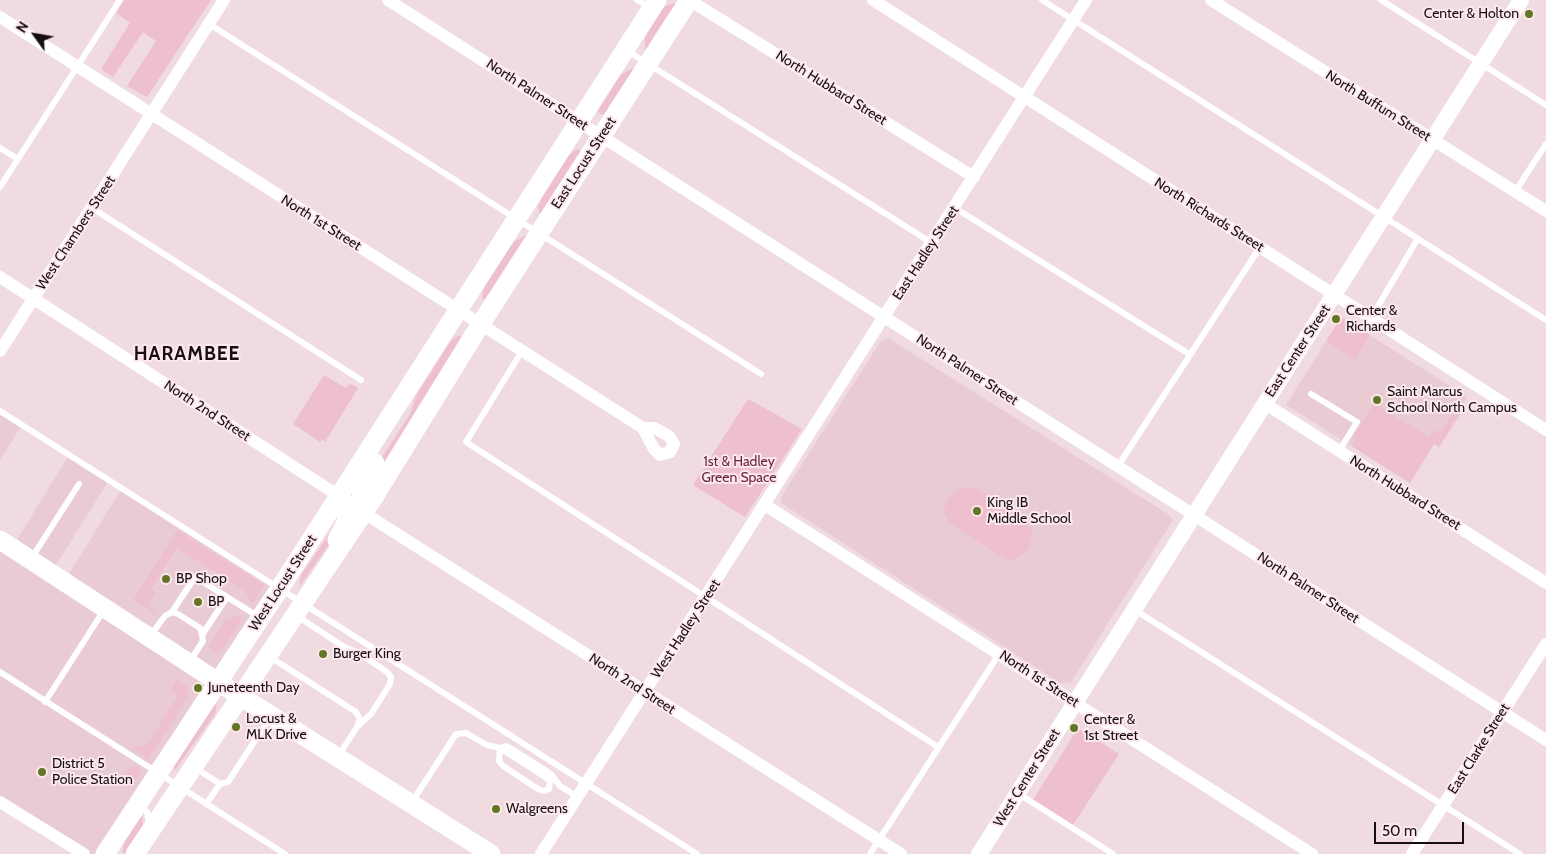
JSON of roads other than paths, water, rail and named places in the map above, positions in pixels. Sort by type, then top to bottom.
[{"type":"main road","name":"East Locust Street","points":[[480,325],[688,0]]},
{"type":"main road","name":"East Locust Street","points":[[458,310],[625,50],[648,3]]},
{"type":"main road","name":"West Locust Street","points":[[105,854],[280,588],[458,310]]},
{"type":"main road","name":"West Locust Street","points":[[135,854],[364,513],[480,325]]},
{"type":"main road","points":[[364,513],[360,497],[363,482],[407,414],[414,379]]},
{"type":"main road","points":[[298,609],[303,589],[344,530],[347,521],[344,502],[339,496]]},
{"type":"main road","points":[[0,540],[218,682],[339,756],[492,854]]},
{"type":"street","name":"West Chambers Street","points":[[0,351],[224,0]]},
{"type":"street","name":"North Palmer Street","points":[[388,0],[1546,740]]},
{"type":"street","name":"North Hubbard Street","points":[[688,0],[974,177]]},
{"type":"street","name":"North Richards Street","points":[[872,0],[1546,430]]},
{"type":"street","name":"East Hadley Street","points":[[765,505],[1086,0]]},
{"type":"street","name":"North Buffum Street","points":[[1211,0],[1546,211]]},
{"type":"street","name":"East Center Street","points":[[1074,702],[1521,0]]},
{"type":"street","name":"North 1st Street","points":[[0,17],[643,428]]},
{"type":"street","name":"North 2nd Street","points":[[0,277],[339,496]]},
{"type":"street","name":"North Hubbard Street","points":[[1264,403],[1546,583]]},
{"type":"street","name":"North 1st Street","points":[[765,505],[1312,854]]},
{"type":"street","name":"West Hadley Street","points":[[541,854],[765,505]]},
{"type":"street","name":"North 2nd Street","points":[[364,513],[901,854]]},
{"type":"street","name":"East Clarke Street","points":[[1412,854],[1546,644]]},
{"type":"street","name":"West Center Street","points":[[979,854],[1074,702]]},
{"type":"street","points":[[0,802],[84,854]]},
{"type":"lane","points":[[0,187],[120,0]]},
{"type":"lane","points":[[1042,0],[1382,218],[1546,320]]},
{"type":"lane","points":[[1382,0],[1546,105]]},
{"type":"lane","points":[[209,24],[762,374]]},
{"type":"lane","points":[[625,50],[932,244]]},
{"type":"lane","points":[[1515,192],[1546,144]]},
{"type":"lane","points":[[0,148],[18,159]]},
{"type":"lane","points":[[92,208],[361,380]]},
{"type":"lane","points":[[955,208],[1189,354]]},
{"type":"lane","points":[[1370,318],[1417,240]]},
{"type":"lane","points":[[1118,466],[1260,247]]},
{"type":"lane","points":[[522,351],[466,442],[938,747]]},
{"type":"lane","points":[[1311,394],[1357,422],[1339,451]]},
{"type":"lane","points":[[0,412],[280,588],[298,609],[329,638],[359,653],[387,672],[390,677],[390,684],[371,714],[357,727]]},
{"type":"lane","points":[[30,560],[79,484]]},
{"type":"lane","points":[[149,637],[160,621],[172,612],[195,577],[260,618]]},
{"type":"lane","points":[[202,635],[227,597]]},
{"type":"lane","points":[[46,702],[105,609]]},
{"type":"lane","points":[[298,609],[586,784],[697,854]]},
{"type":"lane","points":[[1134,609],[1520,854]]},
{"type":"lane","points":[[172,612],[200,628],[203,641],[189,663]]},
{"type":"lane","points":[[870,854],[999,654]]},
{"type":"lane","points":[[267,656],[356,712],[360,719],[357,727],[339,756]]},
{"type":"lane","points":[[0,672],[156,774],[285,854]]},
{"type":"lane","points":[[206,804],[220,784],[228,782],[271,715]]},
{"type":"lane","points":[[411,803],[456,734],[466,733],[487,745],[500,748],[545,776],[551,785]]},
{"type":"lane","points":[[500,748],[506,746],[512,749],[551,774],[560,786],[578,797]]},
{"type":"lane","points":[[500,748],[500,761],[503,766],[538,789],[544,791],[551,785],[560,786]]},
{"type":"lane","points":[[193,766],[220,784]]},
{"type":"lane","points":[[1018,793],[1113,854]]},
{"type":"lane","points":[[138,803],[145,808],[149,817],[146,837]]},
{"type":"place","name":"Center & Holton","points":[[1529,14]]},
{"type":"place","name":"Center & Richards","points":[[1336,319]]},
{"type":"place","name":"Saint Marcus School North Campus","points":[[1377,400]]},
{"type":"place","name":"King IB Middle School","points":[[977,511]]},
{"type":"place","name":"BP Shop","points":[[166,579]]},
{"type":"place","name":"BP","points":[[198,602]]},
{"type":"place","name":"Burger King","points":[[323,654]]},
{"type":"place","name":"Juneteenth Day","points":[[198,688]]},
{"type":"place","name":"Locust & MLK Drive","points":[[236,727]]},
{"type":"place","name":"Center & 1st Street","points":[[1074,728]]},
{"type":"place","name":"District 5 Police Station","points":[[42,772]]},
{"type":"place","name":"Walgreens","points":[[496,809]]},
{"type":"district","name":"HARAMBEE","points":[[187,354]]},
{"type":"park label","name":"1st & Hadley Green Space","points":[[739,470]]}]
